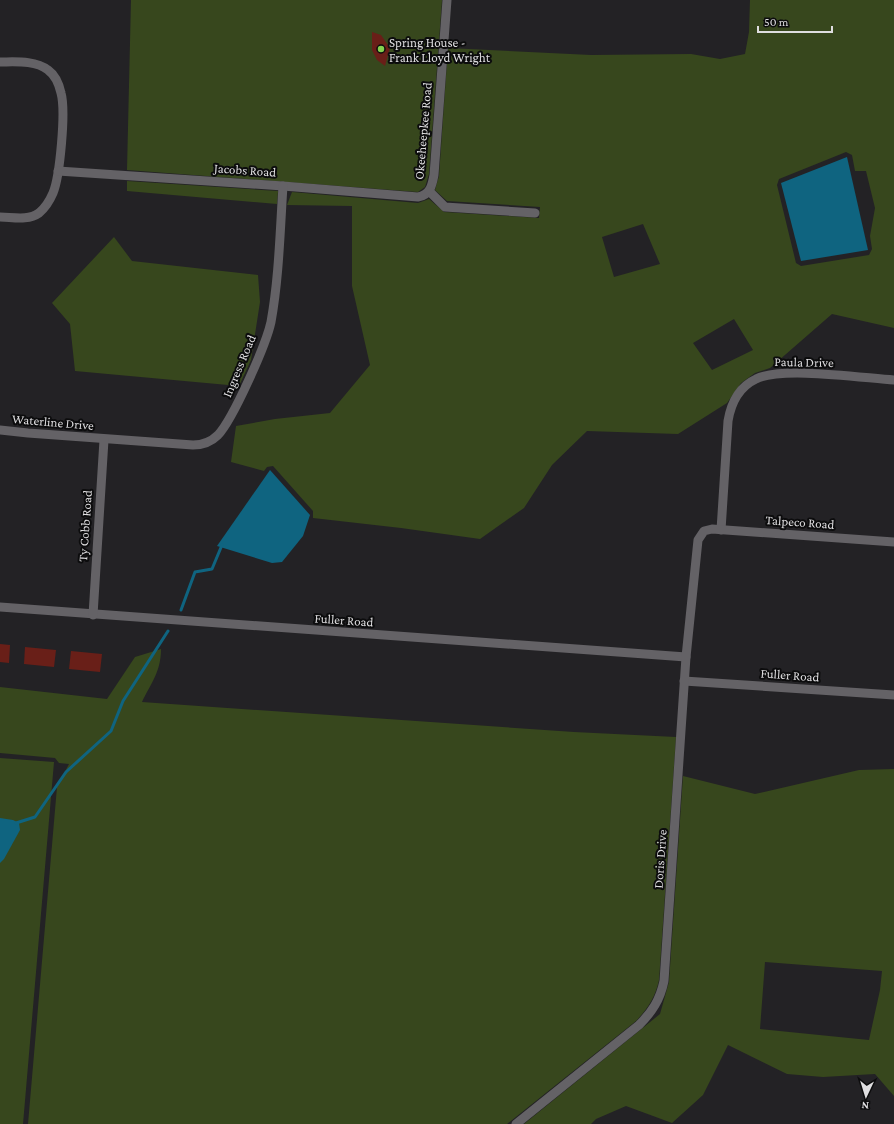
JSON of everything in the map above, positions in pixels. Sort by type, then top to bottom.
[{"type":"street","name":"Okeeheepkee Road","points":[[429,191],[434,175],[447,0]]},
{"type":"street","points":[[0,62],[38,65],[48,70],[53,76],[61,94],[62,102],[58,171],[53,193],[40,212],[28,217],[0,217]]},
{"type":"street","name":"Jacobs Road","points":[[58,171],[283,186],[418,198],[424,196],[429,191]]},
{"type":"street","name":"Ingress Road","points":[[104,440],[202,445],[210,442],[223,429],[235,408],[270,325],[275,296],[283,186]]},
{"type":"street","points":[[429,191],[444,206],[535,212]]},
{"type":"street","name":"Paula Drive","points":[[721,530],[728,421],[733,404],[744,388],[758,378],[780,373],[894,380]]},
{"type":"street","name":"Waterline Drive","points":[[0,430],[104,440]]},
{"type":"street","name":"Ty Cobb Road","points":[[92,615],[104,440]]},
{"type":"street","name":"Talpeco Road","points":[[704,532],[712,529],[894,542]]},
{"type":"street","name":"Doris Drive","points":[[516,1124],[639,1025],[652,1012],[661,993],[664,981],[684,681],[695,553],[698,540],[704,532]]},
{"type":"street","name":"Fuller Road","points":[[0,607],[92,615],[686,657]]},
{"type":"street","name":"Fuller Road","points":[[684,681],[894,695]]},
{"type":"green space","points":[[131,0],[442,0],[429,174],[425,187],[418,192],[127,170]]},
{"type":"green space","points":[[750,0],[894,0],[894,328],[832,314],[770,368],[755,373],[741,383],[727,403],[678,434],[587,431],[552,465],[524,508],[480,539],[313,518],[313,511],[273,466],[267,467],[264,471],[231,462],[236,426],[275,419],[330,413],[370,365],[352,286],[352,206],[287,205],[292,192],[418,203],[429,199],[444,212],[539,218],[540,207],[447,201],[435,190],[439,176],[448,48],[591,55],[691,54],[720,59],[745,54],[749,32]],"holes":[[[846,152],[852,155],[855,171],[866,171],[875,208],[870,236],[872,249],[869,255],[801,266],[796,263],[777,185],[779,179]],[[643,224],[660,264],[614,277],[602,237]],[[734,319],[753,350],[712,370],[693,343]]]},
{"type":"green space","points":[[127,181],[278,191],[277,204],[127,191]]},
{"type":"green space","points":[[114,237],[132,261],[258,275],[260,302],[251,360],[239,386],[75,371],[70,324],[52,303]]},
{"type":"green space","points":[[161,649],[161,657],[157,671],[142,702],[574,732],[676,737],[659,980],[653,997],[644,1012],[636,1021],[507,1124],[28,1124],[57,787],[69,764],[59,763],[55,758],[0,753],[0,687],[107,699],[135,657]]},
{"type":"green space","points":[[0,758],[54,762],[23,1124],[0,1124]]},
{"type":"green space","points":[[894,769],[894,1096],[875,1074],[823,1077],[787,1074],[728,1045],[703,1095],[672,1123],[626,1106],[596,1119],[591,1124],[524,1124],[660,1014],[669,982],[683,776],[755,794],[859,770]],"holes":[[[765,962],[882,971],[880,990],[869,1040],[760,1029]]]},
{"type":"water","points":[[847,157],[868,250],[801,261],[781,183]]},
{"type":"water","points":[[270,470],[310,515],[303,536],[282,562],[272,563],[217,546]]},
{"type":"water","points":[[0,818],[13,820],[19,823],[20,830],[4,859],[0,863]]},
{"type":"building","name":"Spring House - Frank Lloyd Wright","points":[[372,32],[381,35],[390,48],[385,66],[377,60],[372,50]]},
{"type":"building","points":[[0,644],[10,645],[9,663],[0,662]]},
{"type":"building","points":[[25,647],[56,650],[54,667],[24,664]]},
{"type":"building","points":[[71,651],[102,654],[100,672],[69,669]]},
{"type":"waterway","points":[[181,610],[195,572],[212,569],[222,545]]},
{"type":"waterway","points":[[16,823],[35,817],[66,772],[111,731],[123,701],[168,631]]},
{"type":"place","name":"Spring House - Frank Lloyd Wright","points":[[381,49]]}]
